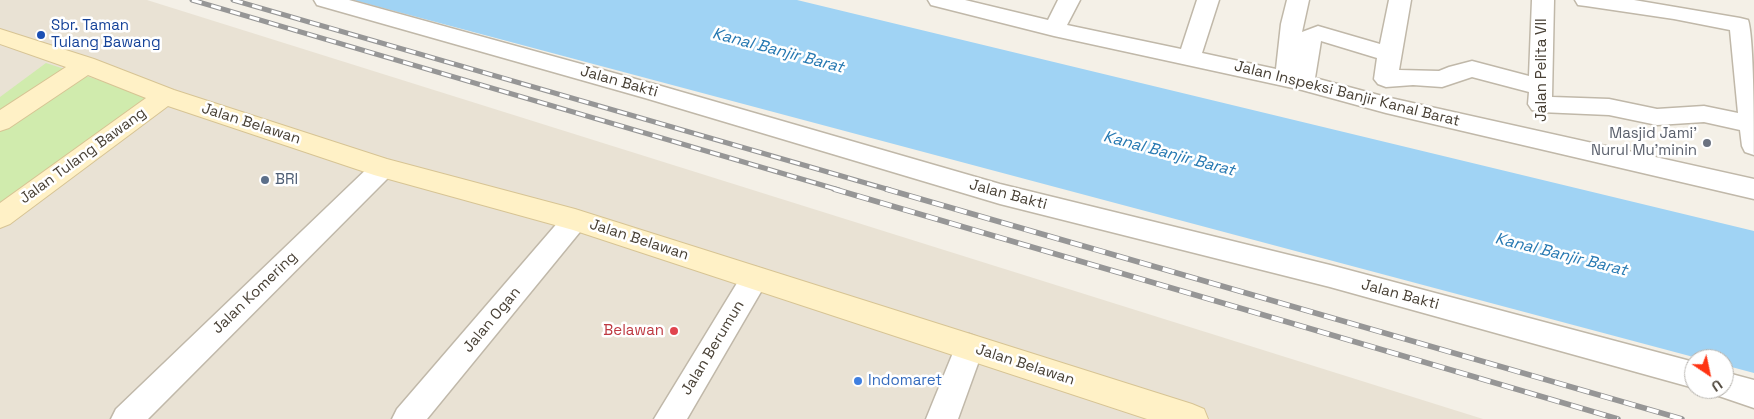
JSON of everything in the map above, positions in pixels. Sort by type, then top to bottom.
[{"type":"street","name":"Jalan Bakti","points":[[325,0],[653,92],[1000,194],[1330,276],[1684,372]]},
{"type":"street","name":"Jalan Inspeksi Banjir Kanal Barat","points":[[940,0],[987,5],[1054,29],[1190,51],[1299,74],[1386,105],[1754,188]]},
{"type":"street","points":[[1054,29],[1069,0]]},
{"type":"street","points":[[1190,51],[1208,0]]},
{"type":"street","points":[[1298,0],[1292,24],[1299,74]]},
{"type":"street","points":[[1386,105],[1386,79],[1389,54],[1400,0]]},
{"type":"street","name":"Jalan Pelita VII","points":[[1543,0],[1540,95],[1544,140]]},
{"type":"street","points":[[1386,79],[1413,77],[1442,79],[1457,72],[1472,69],[1540,95],[1561,106],[1600,106],[1656,117],[1704,114],[1752,135],[1740,25],[1674,12],[1586,0]]},
{"type":"street","points":[[1299,74],[1311,35],[1318,32],[1389,54]]},
{"type":"street","name":"Jalan Belawan","points":[[0,36],[86,65],[165,96],[384,168],[575,220],[1192,419]]},
{"type":"street","points":[[0,122],[86,65]]},
{"type":"street","name":"Jalan Tulang Bawang","points":[[0,217],[165,96]]},
{"type":"street","name":"Jalan Komering","points":[[126,419],[384,168]]},
{"type":"street","name":"Jalan Ogan","points":[[408,419],[575,220]]},
{"type":"street","name":"Jalan Berumun","points":[[670,419],[755,278]]},
{"type":"street","points":[[942,419],[969,347]]},
{"type":"street","points":[[1734,388],[1754,394]]},
{"type":"shaded area","points":[[0,0],[147,0],[1483,419],[0,419]]},
{"type":"green space","points":[[46,63],[157,99],[0,221],[0,97]]},
{"type":"water","name":"Kanal Banjir Barat","points":[[353,0],[797,0],[1754,231],[1754,373],[1734,368],[1734,349],[1684,349],[1684,354]]},
{"type":"railway","points":[[192,0],[839,190]]},
{"type":"railway","points":[[233,0],[890,190]]},
{"type":"railway","points":[[834,189],[1618,419]]},
{"type":"railway","points":[[886,189],[1682,419]]},
{"type":"place","name":"Sbr. Taman Tulang Bawang","points":[[41,35]]},
{"type":"place","name":"Masjid Jami' Nurul Mu'minin","points":[[1707,143]]},
{"type":"place","name":"BRI","points":[[265,180]]},
{"type":"place","name":"Belawan","points":[[674,331]]},
{"type":"place","name":"Indomaret","points":[[858,381]]}]
